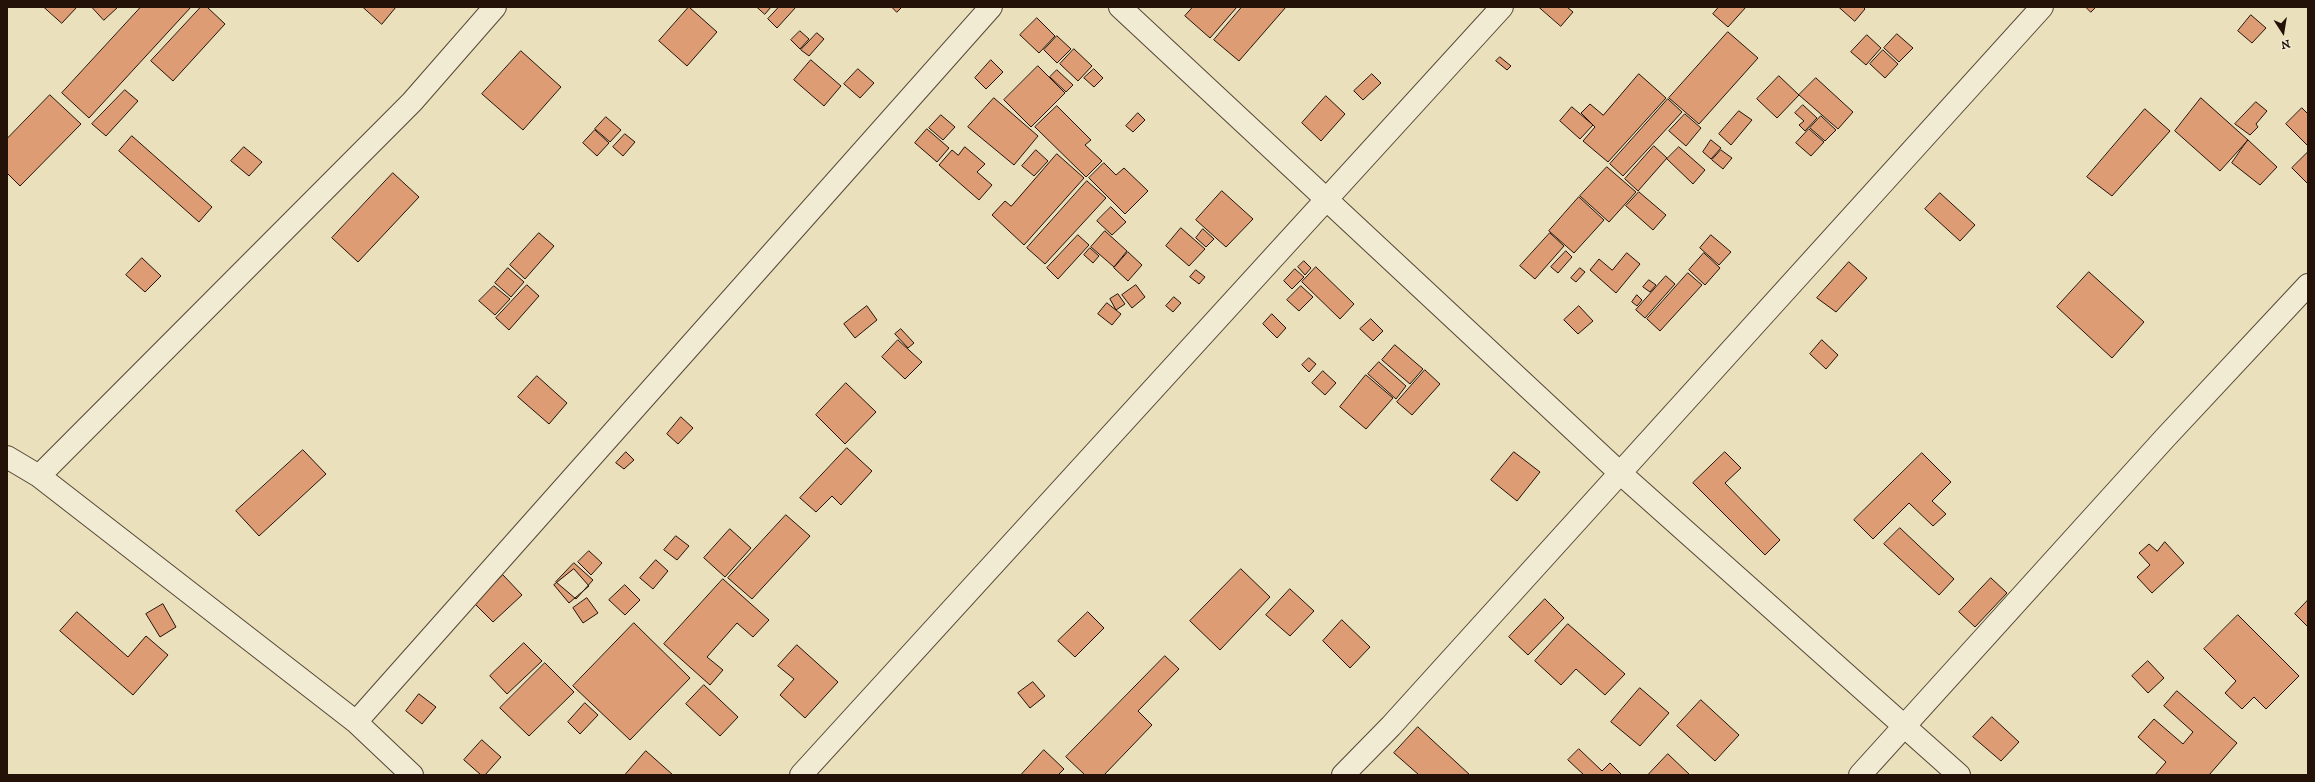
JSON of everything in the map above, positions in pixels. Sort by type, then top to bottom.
[{"type":"street","points":[[39,476],[412,102],[495,7]]},
{"type":"street","points":[[356,722],[991,7]]},
{"type":"street","points":[[1120,7],[1619,472],[1959,775]]},
{"type":"street","points":[[801,775],[1502,7]]},
{"type":"street","points":[[1343,775],[1391,726],[1619,472],[2042,7]]},
{"type":"street","points":[[1860,775],[2165,438],[2308,285]]},
{"type":"street","points":[[7,457],[39,476],[356,722],[412,775]]},
{"type":"building","points":[[44,7],[77,7],[62,23]]},
{"type":"building","points":[[92,7],[118,7],[104,20]]},
{"type":"building","points":[[141,7],[191,7],[89,118],[62,93]]},
{"type":"building","points":[[201,7],[207,7],[225,24],[173,81],[151,61]]},
{"type":"building","points":[[363,7],[396,7],[382,24]]},
{"type":"building","points":[[689,7],[717,32],[687,66],[659,41]]},
{"type":"building","points":[[757,7],[771,7],[765,14]]},
{"type":"building","points":[[779,7],[796,7],[777,28],[768,19]]},
{"type":"building","points":[[892,7],[902,7],[897,12]]},
{"type":"building","points":[[1193,7],[1237,7],[1210,38],[1185,16]]},
{"type":"building","points":[[1242,7],[1286,7],[1239,61],[1214,40]]},
{"type":"building","points":[[1539,7],[1567,7],[1573,12],[1561,26]]},
{"type":"building","points":[[1719,7],[1746,7],[1728,27],[1713,14]]},
{"type":"building","points":[[1839,7],[1863,7],[1865,9],[1855,21]]},
{"type":"building","points":[[2086,7],[2096,7],[2091,12]]},
{"type":"building","points":[[2251,15],[2266,28],[2252,43],[2238,31]]},
{"type":"building","points":[[1037,18],[1055,36],[1039,53],[1020,35]]},
{"type":"building","points":[[800,31],[809,39],[800,49],[791,40]]},
{"type":"building","points":[[1728,32],[1758,58],[1699,124],[1669,98]]},
{"type":"building","points":[[817,33],[824,39],[809,56],[801,50]]},
{"type":"building","points":[[1897,34],[1913,48],[1899,62],[1884,48]]},
{"type":"building","points":[[1867,35],[1881,48],[1866,65],[1851,52]]},
{"type":"building","points":[[1057,36],[1071,49],[1057,63],[1044,50]]},
{"type":"building","points":[[1074,49],[1092,66],[1078,81],[1060,64]]},
{"type":"building","points":[[1883,50],[1898,64],[1885,78],[1870,64]]},
{"type":"building","points":[[521,51],[561,87],[523,130],[482,94]]},
{"type":"building","points":[[1500,57],[1511,66],[1507,70],[1496,61]]},
{"type":"building","points":[[811,60],[841,86],[824,106],[794,80]]},
{"type":"building","points":[[991,60],[1003,72],[986,89],[975,78]]},
{"type":"building","points":[[1038,66],[1065,93],[1031,127],[1004,100]]},
{"type":"building","points":[[858,69],[874,83],[860,98],[844,84]]},
{"type":"building","points":[[1094,69],[1103,78],[1094,87],[1084,78]]},
{"type":"building","points":[[1057,70],[1073,85],[1066,92],[1050,77]]},
{"type":"building","points":[[1372,74],[1381,83],[1363,100],[1354,91]]},
{"type":"building","points":[[1639,74],[1666,98],[1608,162],[1583,141],[1595,127],[1581,113],[1590,104],[1603,115]]},
{"type":"building","points":[[1779,76],[1799,95],[1777,118],[1757,99]]},
{"type":"building","points":[[1816,78],[1853,112],[1838,129],[1799,95]]},
{"type":"building","points":[[125,90],[138,101],[106,136],[92,124]]},
{"type":"building","points":[[50,95],[81,124],[20,186],[7,173],[7,139]]},
{"type":"building","points":[[1326,96],[1345,114],[1321,141],[1302,123]]},
{"type":"building","points":[[994,98],[1038,136],[1014,165],[968,127]]},
{"type":"building","points":[[2201,98],[2248,140],[2220,171],[2175,131]]},
{"type":"building","points":[[1668,99],[1682,112],[1623,176],[1610,164]]},
{"type":"building","points":[[2256,102],[2267,111],[2256,124],[2258,127],[2250,135],[2235,124]]},
{"type":"building","points":[[1803,105],[1817,118],[1805,131],[1799,125],[1804,121],[1795,113]]},
{"type":"building","points":[[1057,106],[1091,140],[1085,145],[1102,161],[1086,177],[1035,127]]},
{"type":"building","points":[[1572,107],[1593,125],[1580,139],[1560,121]]},
{"type":"building","points":[[2302,108],[2308,114],[2308,146],[2286,124]]},
{"type":"building","points":[[2145,109],[2170,131],[2112,196],[2087,177]]},
{"type":"building","points":[[1739,111],[1752,120],[1731,145],[1719,134]]},
{"type":"building","points":[[1138,113],[1145,120],[1133,132],[1126,126]]},
{"type":"building","points":[[1685,114],[1701,128],[1686,146],[1669,131]]},
{"type":"building","points":[[941,115],[955,127],[943,140],[929,128]]},
{"type":"building","points":[[1821,116],[1836,130],[1825,141],[1810,128]]},
{"type":"building","points":[[606,117],[621,130],[610,142],[595,129]]},
{"type":"building","points":[[927,129],[949,148],[937,162],[915,143]]},
{"type":"building","points":[[1809,129],[1824,142],[1811,156],[1796,143]]},
{"type":"building","points":[[595,130],[609,143],[597,156],[583,143]]},
{"type":"building","points":[[625,134],[635,142],[623,156],[613,147]]},
{"type":"building","points":[[132,136],[212,207],[199,222],[119,151]]},
{"type":"building","points":[[1711,140],[1721,148],[1711,159],[1703,152]]},
{"type":"building","points":[[2248,140],[2277,167],[2260,185],[2232,163]]},
{"type":"building","points":[[1654,146],[1667,158],[1638,191],[1625,179]]},
{"type":"building","points":[[244,147],[262,162],[249,176],[231,161]]},
{"type":"building","points":[[965,147],[985,164],[977,172],[992,185],[979,200],[939,165],[952,150],[958,155]]},
{"type":"building","points":[[1679,147],[1705,170],[1693,184],[1667,159]]},
{"type":"building","points":[[1036,150],[1048,161],[1034,176],[1022,166]]},
{"type":"building","points":[[1721,150],[1732,158],[1723,169],[1712,160]]},
{"type":"building","points":[[2308,152],[2308,184],[2292,168]]},
{"type":"building","points":[[1057,154],[1084,178],[1024,245],[992,215],[1005,201],[1011,206]]},
{"type":"building","points":[[1104,163],[1116,175],[1124,168],[1148,191],[1125,214],[1089,178]]},
{"type":"building","points":[[1607,167],[1636,192],[1609,222],[1580,196]]},
{"type":"building","points":[[393,173],[419,197],[358,262],[332,238]]},
{"type":"building","points":[[1087,181],[1106,198],[1045,264],[1027,248]]},
{"type":"building","points":[[1222,191],[1253,219],[1226,247],[1196,220]]},
{"type":"building","points":[[1639,192],[1666,215],[1653,230],[1626,206]]},
{"type":"building","points":[[1940,193],[1975,225],[1960,241],[1925,209]]},
{"type":"building","points":[[1579,197],[1604,220],[1574,253],[1549,231]]},
{"type":"building","points":[[1111,207],[1126,222],[1112,235],[1097,221]]},
{"type":"building","points":[[1181,228],[1205,249],[1189,266],[1166,246]]},
{"type":"building","points":[[1203,229],[1214,239],[1206,247],[1196,238]]},
{"type":"building","points":[[1105,231],[1127,251],[1114,267],[1091,247]]},
{"type":"building","points":[[539,233],[554,246],[525,279],[510,265]]},
{"type":"building","points":[[1550,233],[1564,246],[1535,279],[1520,266]]},
{"type":"building","points":[[1078,235],[1089,245],[1058,279],[1047,268]]},
{"type":"building","points":[[1711,235],[1731,252],[1719,265],[1700,248]]},
{"type":"building","points":[[1090,248],[1099,256],[1093,263],[1084,255]]},
{"type":"building","points":[[1566,251],[1572,257],[1558,273],[1551,267]]},
{"type":"building","points":[[1128,252],[1142,265],[1128,281],[1114,268]]},
{"type":"building","points":[[1627,253],[1640,264],[1616,293],[1590,270],[1599,259],[1612,270]]},
{"type":"building","points":[[1704,253],[1720,268],[1705,285],[1689,270]]},
{"type":"building","points":[[142,258],[161,276],[145,292],[126,275]]},
{"type":"building","points":[[1304,261],[1311,268],[1305,275],[1298,267]]},
{"type":"building","points":[[1849,262],[1867,278],[1836,312],[1817,298]]},
{"type":"building","points":[[1316,267],[1354,304],[1340,319],[1302,282]]},
{"type":"building","points":[[508,268],[524,282],[511,297],[495,283]]},
{"type":"building","points":[[1580,268],[1585,272],[1576,282],[1571,278]]},
{"type":"building","points":[[1295,269],[1304,277],[1292,289],[1284,281]]},
{"type":"building","points":[[1196,270],[1205,277],[1199,284],[1190,277]]},
{"type":"building","points":[[2089,272],[2144,322],[2112,358],[2057,307]]},
{"type":"building","points":[[1688,273],[1702,285],[1660,331],[1647,319]]},
{"type":"building","points":[[1666,276],[1675,284],[1645,318],[1636,310]]},
{"type":"building","points":[[1649,280],[1656,285],[1650,292],[1643,287]]},
{"type":"building","points":[[527,285],[539,296],[509,330],[496,318]]},
{"type":"building","points":[[1136,285],[1145,297],[1132,308],[1122,295]]},
{"type":"building","points":[[494,286],[510,299],[495,315],[479,301]]},
{"type":"building","points":[[1301,286],[1313,297],[1299,311],[1287,300]]},
{"type":"building","points":[[1118,294],[1125,304],[1116,310],[1110,299]]},
{"type":"building","points":[[1637,295],[1642,300],[1637,306],[1632,302]]},
{"type":"building","points":[[1174,297],[1181,303],[1173,312],[1166,306]]},
{"type":"building","points":[[1107,303],[1121,314],[1112,325],[1098,314]]},
{"type":"building","points":[[867,306],[877,320],[855,338],[844,324]]},
{"type":"building","points":[[1579,306],[1593,321],[1578,334],[1564,320]]},
{"type":"building","points":[[1272,314],[1286,328],[1277,338],[1263,324]]},
{"type":"building","points":[[1371,319],[1383,331],[1373,341],[1360,329]]},
{"type":"building","points":[[901,329],[914,343],[908,348],[895,334]]},
{"type":"building","points":[[898,340],[922,362],[905,379],[882,357]]},
{"type":"building","points":[[1822,340],[1838,355],[1826,369],[1810,354]]},
{"type":"building","points":[[1395,345],[1423,369],[1410,384],[1382,360]]},
{"type":"building","points":[[1309,358],[1316,364],[1309,372],[1302,365]]},
{"type":"building","points":[[1379,362],[1406,386],[1396,399],[1368,374]]},
{"type":"building","points":[[1425,370],[1440,384],[1412,415],[1397,402]]},
{"type":"building","points":[[1323,371],[1336,383],[1325,395],[1312,383]]},
{"type":"building","points":[[1366,375],[1393,398],[1366,429],[1340,407]]},
{"type":"building","points":[[537,376],[567,403],[549,424],[518,397]]},
{"type":"building","points":[[846,383],[876,412],[845,444],[816,415]]},
{"type":"building","points":[[681,417],[693,428],[678,444],[667,434]]},
{"type":"building","points":[[847,448],[872,471],[841,505],[832,496],[816,512],[800,498]]},
{"type":"building","points":[[303,450],[326,474],[259,536],[236,511]]},
{"type":"building","points":[[626,452],[634,460],[624,469],[616,463]]},
{"type":"building","points":[[1514,452],[1540,472],[1517,501],[1491,480]]},
{"type":"building","points":[[1725,452],[1741,468],[1725,483],[1780,540],[1765,555],[1693,483]]},
{"type":"building","points":[[1922,453],[1951,482],[1932,501],[1946,514],[1933,526],[1909,503],[1873,539],[1854,520]]},
{"type":"building","points":[[786,515],[810,536],[752,599],[728,578]]},
{"type":"building","points":[[1900,528],[1954,579],[1939,595],[1884,544]]},
{"type":"building","points":[[730,529],[751,548],[725,577],[704,558]]},
{"type":"building","points":[[676,536],[689,546],[677,560],[664,550]]},
{"type":"building","points":[[2165,542],[2184,563],[2152,593],[2137,577],[2150,565],[2139,553],[2149,544],[2157,551]]},
{"type":"building","points":[[589,551],[602,563],[591,575],[578,562]]},
{"type":"building","points":[[656,560],[668,571],[653,589],[640,578]]},
{"type":"building","points":[[574,563],[593,580],[576,599],[556,582]]},
{"type":"building","points":[[574,569],[589,586],[569,603],[554,585]]},
{"type":"building","points":[[1241,569],[1270,597],[1220,650],[1190,621]]},
{"type":"building","points":[[503,575],[522,595],[493,622],[474,603]]},
{"type":"building","points":[[1991,578],[2007,593],[1975,627],[1959,612]]},
{"type":"building","points":[[723,579],[769,620],[753,637],[737,623],[707,657],[723,670],[710,685],[664,644]]},
{"type":"building","points":[[625,585],[640,600],[625,615],[609,600]]},
{"type":"building","points":[[1290,589],[1314,611],[1290,636],[1266,615]]},
{"type":"building","points":[[587,598],[598,613],[583,623],[573,608]]},
{"type":"building","points":[[1545,599],[1564,618],[1528,655],[1509,637]]},
{"type":"building","points":[[2308,600],[2308,627],[2295,614]]},
{"type":"building","points":[[163,604],[176,627],[160,637],[146,614]]},
{"type":"building","points":[[77,612],[128,657],[146,636],[168,655],[133,695],[60,631]]},
{"type":"building","points":[[1088,612],[1104,628],[1075,657],[1058,641]]},
{"type":"building","points":[[2238,615],[2299,676],[2266,709],[2254,697],[2242,709],[2225,693],[2236,681],[2204,649]]},
{"type":"building","points":[[1342,620],[1370,647],[1350,668],[1323,641]]},
{"type":"building","points":[[634,623],[690,678],[630,740],[573,686]]},
{"type":"building","points":[[1568,624],[1625,674],[1605,695],[1576,669],[1561,685],[1535,661]]},
{"type":"building","points":[[524,643],[542,661],[507,694],[490,676]]},
{"type":"building","points":[[797,645],[838,682],[805,718],[780,695],[794,679],[778,666]]},
{"type":"building","points":[[1165,656],[1179,669],[1138,711],[1152,725],[1104,775],[1085,775],[1066,757]]},
{"type":"building","points":[[2148,661],[2164,678],[2148,693],[2132,676]]},
{"type":"building","points":[[545,663],[574,692],[529,736],[500,708]]},
{"type":"building","points":[[1033,682],[1045,696],[1030,708],[1018,693]]},
{"type":"building","points":[[704,685],[738,717],[720,736],[686,704]]},
{"type":"building","points":[[1640,688],[1669,713],[1640,746],[1611,722]]},
{"type":"building","points":[[2177,691],[2237,743],[2209,775],[2155,775],[2166,762],[2138,737],[2154,719],[2183,744],[2193,732],[2164,706]]},
{"type":"building","points":[[419,694],[436,707],[422,724],[406,711]]},
{"type":"building","points":[[1701,700],[1739,735],[1715,761],[1677,726]]},
{"type":"building","points":[[585,703],[598,715],[580,734],[568,722]]},
{"type":"building","points":[[1992,717],[2019,742],[2001,761],[1973,737]]},
{"type":"building","points":[[1418,727],[1470,775],[1419,775],[1394,753]]},
{"type":"building","points":[[482,740],[501,757],[485,775],[481,775],[464,760]]},
{"type":"building","points":[[1579,749],[1602,771],[1610,763],[1622,775],[1584,775],[1568,760]]},
{"type":"building","points":[[1044,750],[1064,769],[1058,775],[1021,775]]},
{"type":"building","points":[[646,751],[673,775],[625,775]]},
{"type":"building","points":[[1668,754],[1690,775],[1648,775]]}]
